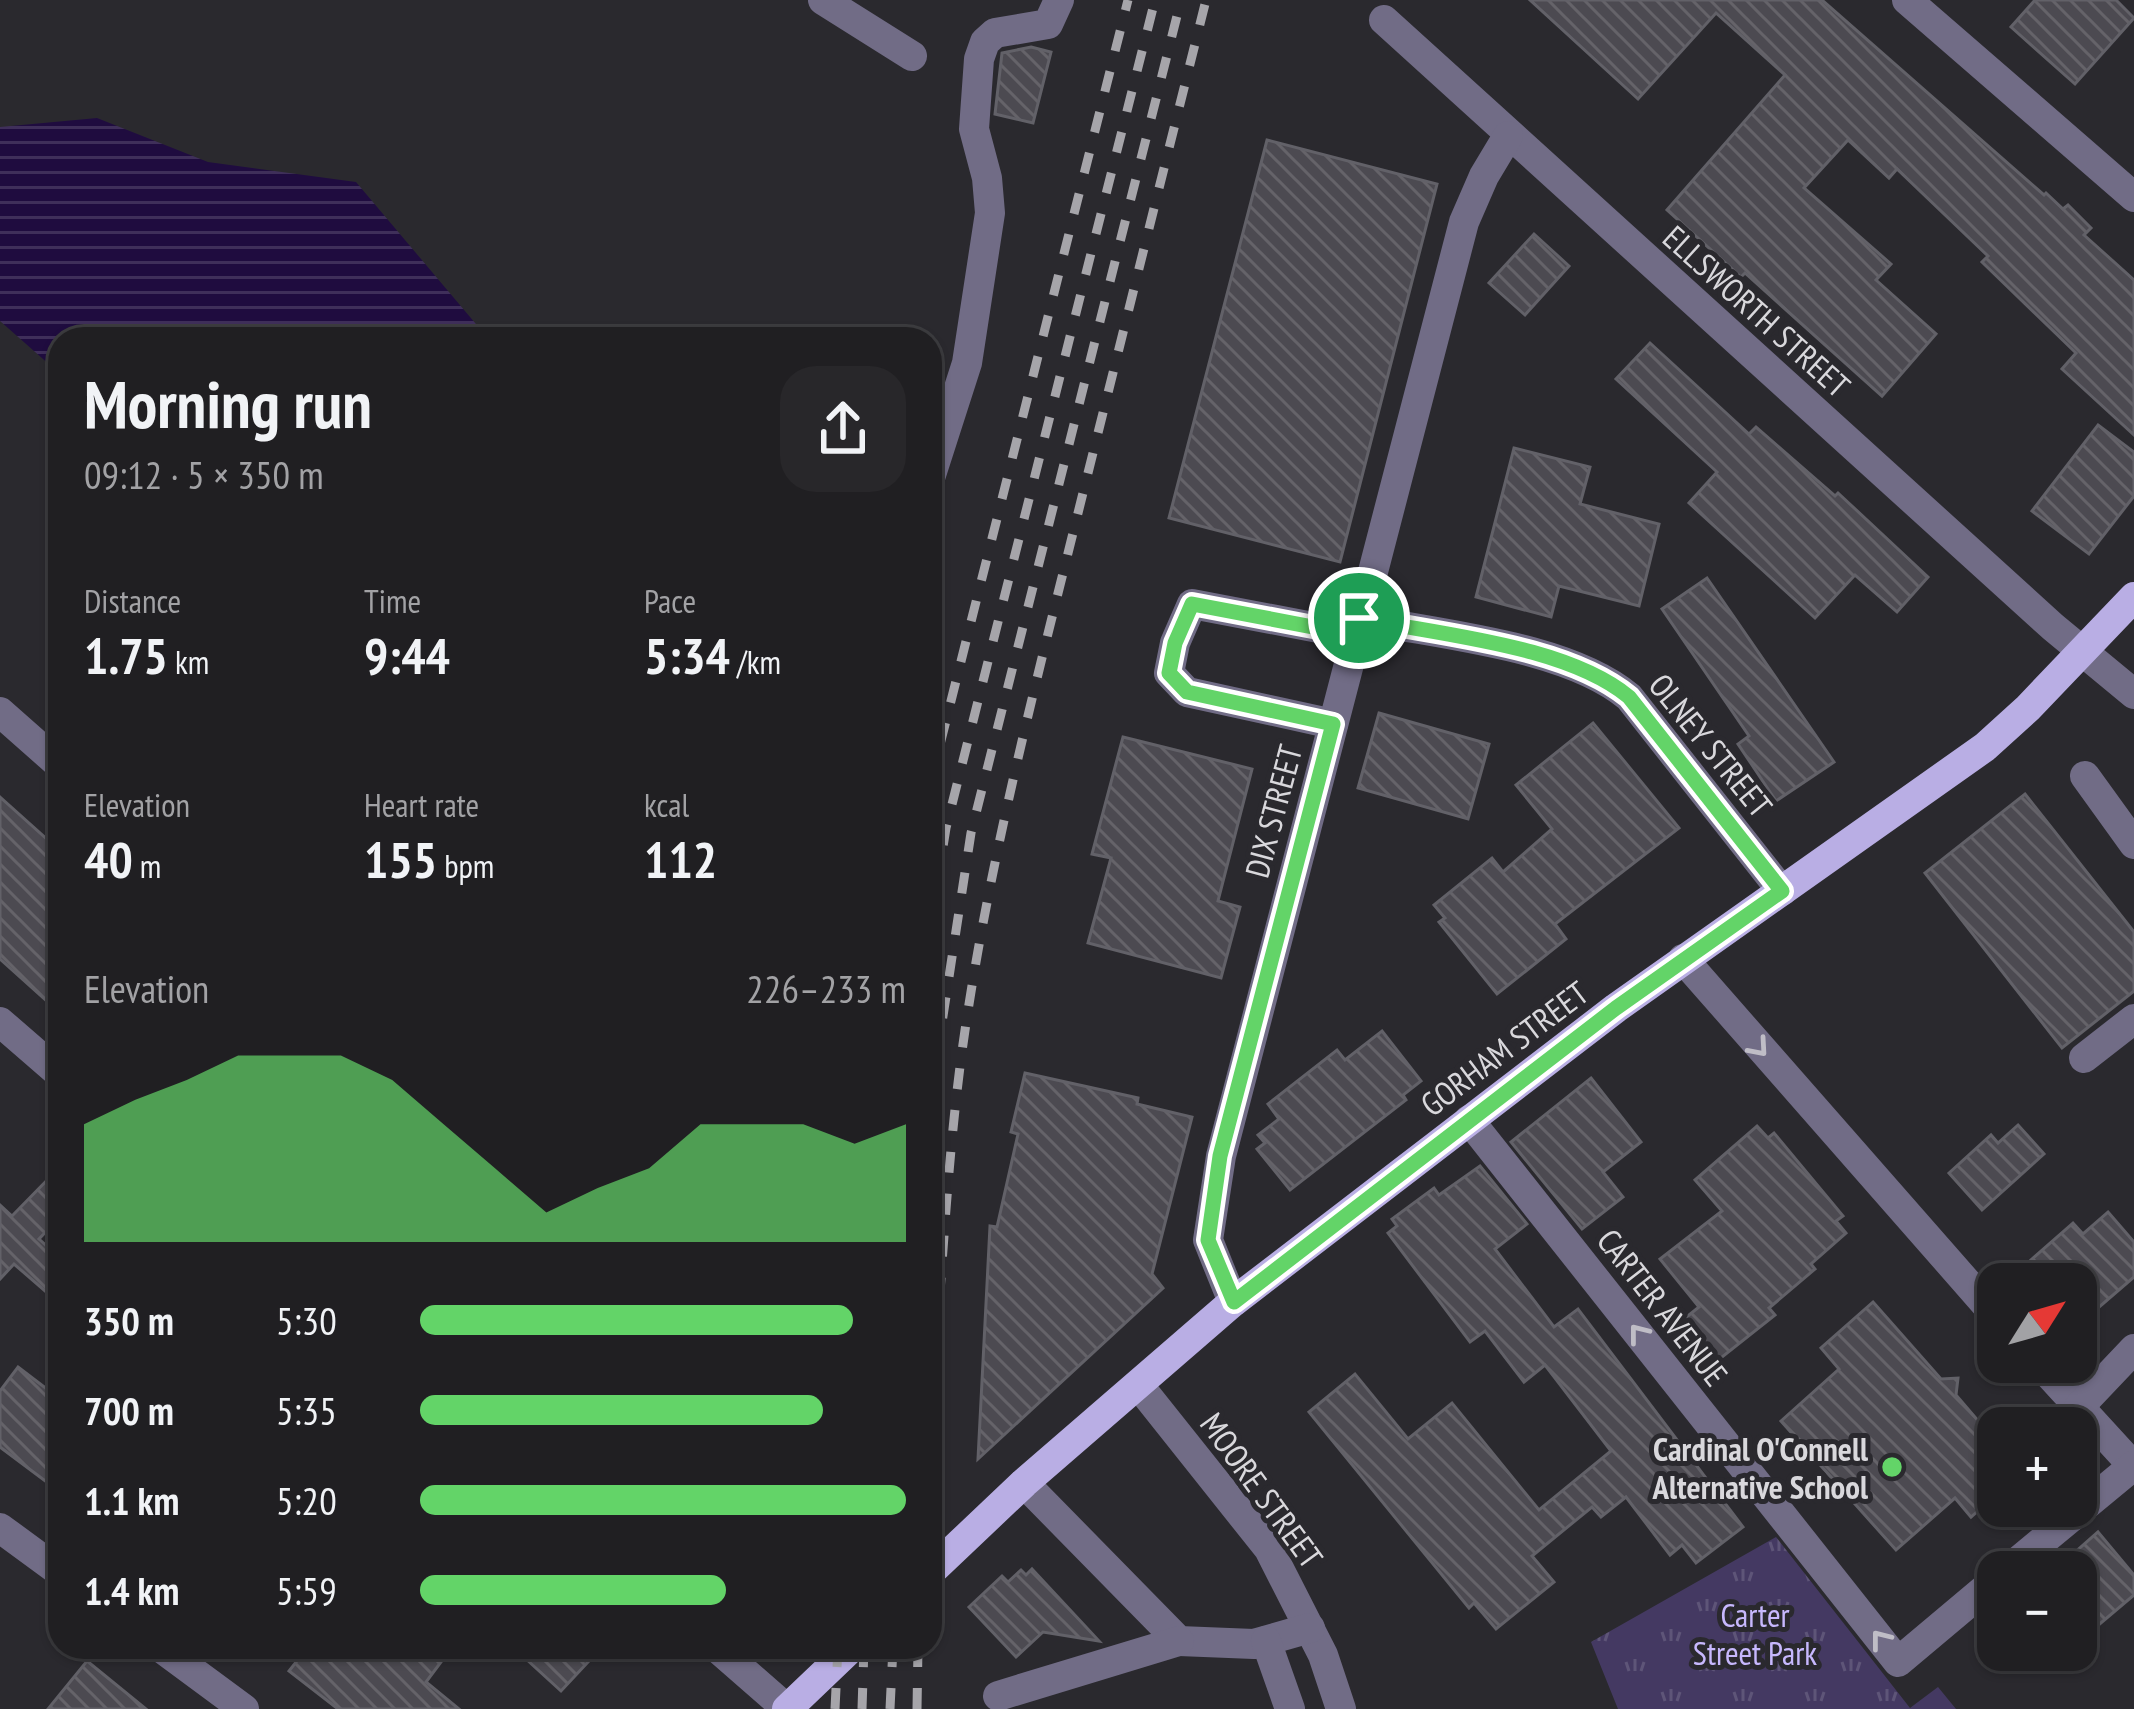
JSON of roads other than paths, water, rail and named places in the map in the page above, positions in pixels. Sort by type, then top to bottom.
[{"type":"main road","name":"GORHAM STREET","points":[[942,1561],[1024,1483],[1234,1302],[1683,959],[1985,747],[2134,597]]},
{"type":"main road","points":[[787,1709],[839,1659]]},
{"type":"street","points":[[823,0],[912,56]]},
{"type":"street","points":[[942,442],[968,363],[990,213],[987,178],[974,130],[979,59],[985,42],[995,33],[1048,24],[1059,0]]},
{"type":"street","points":[[1907,0],[2134,197]]},
{"type":"street","name":"ELLSWORTH STREET","points":[[1384,20],[2134,694]]},
{"type":"street","name":"DIX STREET","points":[[1234,1302],[1208,1240],[1220,1156],[1464,222],[1508,136]]},
{"type":"street","name":"OLNEY STREET","points":[[1333,724],[1187,692],[1169,673],[1175,643],[1192,604],[1541,656],[1606,678],[1629,697],[1782,891]]},
{"type":"street","points":[[0,712],[48,754]]},
{"type":"street","points":[[2085,776],[2134,844]]},
{"type":"street","points":[[1683,959],[1977,1294]]},
{"type":"street","points":[[2084,1058],[2134,1018]]},
{"type":"street","points":[[0,1022],[48,1064]]},
{"type":"street","name":"CARTER AVENUE","points":[[1469,1120],[1898,1662],[1977,1596]]},
{"type":"street","points":[[2057,1383],[2079,1407],[2134,1348]]},
{"type":"street","name":"MOORE STREET","points":[[1139,1387],[1269,1549],[1310,1628],[1341,1709]]},
{"type":"street","points":[[2031,1551],[2133,1467],[2097,1427]]},
{"type":"street","points":[[1024,1483],[1179,1641]]},
{"type":"street","points":[[0,1528],[48,1563]]},
{"type":"street","points":[[998,1696],[1179,1641],[1254,1645],[1310,1628]]},
{"type":"street","points":[[1266,1641],[1290,1709]]},
{"type":"street","points":[[176,1659],[244,1709]]},
{"type":"street","points":[[730,1659],[787,1709]]},
{"type":"railway","points":[[942,736],[1128,0]]},
{"type":"railway","points":[[942,853],[1155,0]]},
{"type":"railway","points":[[942,1023],[971,833],[1181,0]]},
{"type":"railway","points":[[942,1272],[954,1119],[989,894],[1044,650],[1206,0]]},
{"type":"railway","points":[[835,1709],[837,1659]]},
{"type":"railway","points":[[862,1709],[864,1659]]},
{"type":"railway","points":[[890,1709],[892,1659]]},
{"type":"railway","points":[[917,1709],[918,1659]]},
{"type":"place","name":"Cardinal O'Connell Alternative School","points":[[1892,1467]]},
{"type":"park label","name":"Carter Street Park","points":[[1755,1633]]}]
